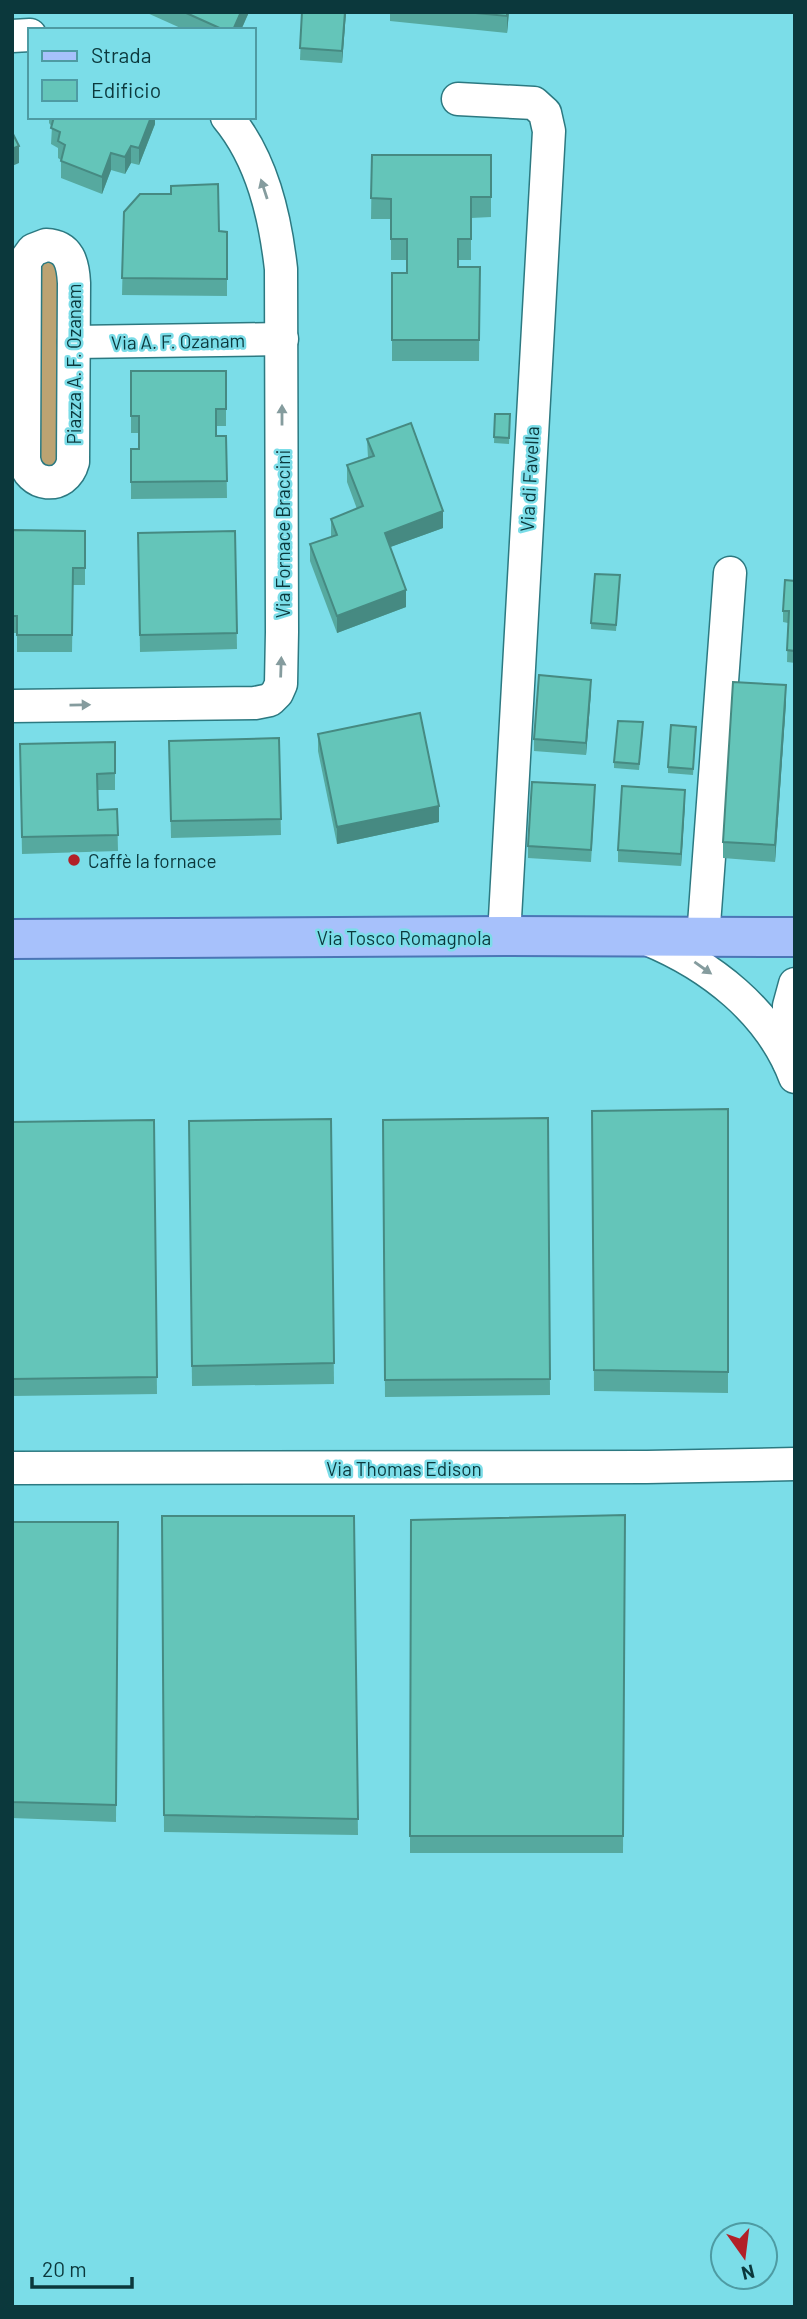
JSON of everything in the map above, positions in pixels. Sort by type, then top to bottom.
[{"type":"main road","name":"Via Tosco Romagnola","points":[[12,939],[795,937]]},
{"type":"street","name":"Via di Favella","points":[[458,99],[534,103],[545,113],[549,131],[504,936]]},
{"type":"street","name":"Via Fornace Braccini","points":[[12,706],[255,703],[275,697],[281,684],[281,269],[273,222],[255,164],[229,119]]},
{"type":"street","name":"Piazza A. F. Ozanam","points":[[54,245],[61,248],[71,262],[74,283],[74,342],[73,462],[71,470],[64,478],[45,482],[29,473],[24,459],[26,261],[38,246],[54,245]]},
{"type":"street","name":"Via A. F. Ozanam","points":[[74,342],[282,339]]},
{"type":"street","points":[[703,938],[730,573]]},
{"type":"street","points":[[643,937],[695,962],[744,1001],[765,1026],[792,1069]]},
{"type":"street","points":[[792,1069],[789,1006],[795,984]]},
{"type":"street","name":"Via Thomas Edison","points":[[12,1468],[647,1467],[795,1464]]},
{"type":"shaded area","points":[[55,260],[61,270],[60,467],[39,467],[39,262]]},
{"type":"building","points":[[184,12],[241,12],[234,28],[220,28]]},
{"type":"building","points":[[302,12],[345,12],[342,51],[300,48]]},
{"type":"building","points":[[465,12],[507,12],[507,16]]},
{"type":"building","points":[[53,119],[150,119],[139,148],[131,146],[125,157],[111,153],[102,177],[61,161],[65,145],[58,141],[60,132],[51,128]]},
{"type":"building","points":[[12,132],[19,146],[12,149]]},
{"type":"building","points":[[372,155],[491,155],[491,197],[471,197],[471,239],[458,239],[458,267],[480,267],[479,340],[392,340],[392,273],[407,273],[407,239],[391,239],[391,199],[371,198]]},
{"type":"building","points":[[218,184],[219,231],[227,232],[227,279],[122,278],[124,212],[140,194],[171,194],[171,186]]},
{"type":"building","points":[[131,371],[226,371],[226,409],[216,409],[216,436],[226,436],[227,481],[131,482],[131,449],[139,449],[139,416],[131,416]]},
{"type":"building","points":[[495,414],[510,414],[509,438],[494,437]]},
{"type":"building","points":[[411,423],[443,511],[385,533],[406,590],[337,616],[310,544],[337,535],[331,519],[363,506],[347,465],[374,456],[367,439]]},
{"type":"building","points":[[12,530],[85,531],[85,568],[73,568],[72,635],[17,635],[17,616],[12,616]]},
{"type":"building","points":[[235,531],[237,633],[140,635],[138,533]]},
{"type":"building","points":[[595,574],[620,575],[616,625],[591,623]]},
{"type":"building","points":[[785,580],[795,581],[795,651],[787,650],[789,611],[783,611]]},
{"type":"building","points":[[539,675],[591,680],[586,743],[534,739]]},
{"type":"building","points":[[733,682],[786,685],[775,845],[723,842]]},
{"type":"building","points":[[420,713],[439,806],[337,827],[318,734]]},
{"type":"building","points":[[618,721],[643,722],[639,764],[614,762]]},
{"type":"building","points":[[671,725],[696,727],[693,769],[668,767]]},
{"type":"building","points":[[279,738],[281,819],[171,821],[169,741]]},
{"type":"building","points":[[115,742],[115,773],[97,774],[98,810],[117,809],[118,835],[22,837],[20,744]]},
{"type":"building","points":[[532,782],[595,785],[591,850],[528,846]]},
{"type":"building","points":[[622,786],[685,790],[681,854],[618,850]]},
{"type":"building","points":[[728,1109],[728,1372],[594,1370],[592,1111]]},
{"type":"building","points":[[548,1118],[550,1379],[385,1380],[383,1120]]},
{"type":"building","points":[[331,1119],[334,1363],[192,1366],[189,1121]]},
{"type":"building","points":[[154,1120],[157,1377],[12,1379],[12,1122]]},
{"type":"building","points":[[625,1515],[623,1836],[410,1836],[411,1520]]},
{"type":"building","points":[[162,1516],[354,1516],[358,1819],[164,1815]]},
{"type":"building","points":[[12,1522],[118,1522],[116,1805],[12,1802]]},
{"type":"place","name":"Caffè la fornace","points":[[74,860]]}]
